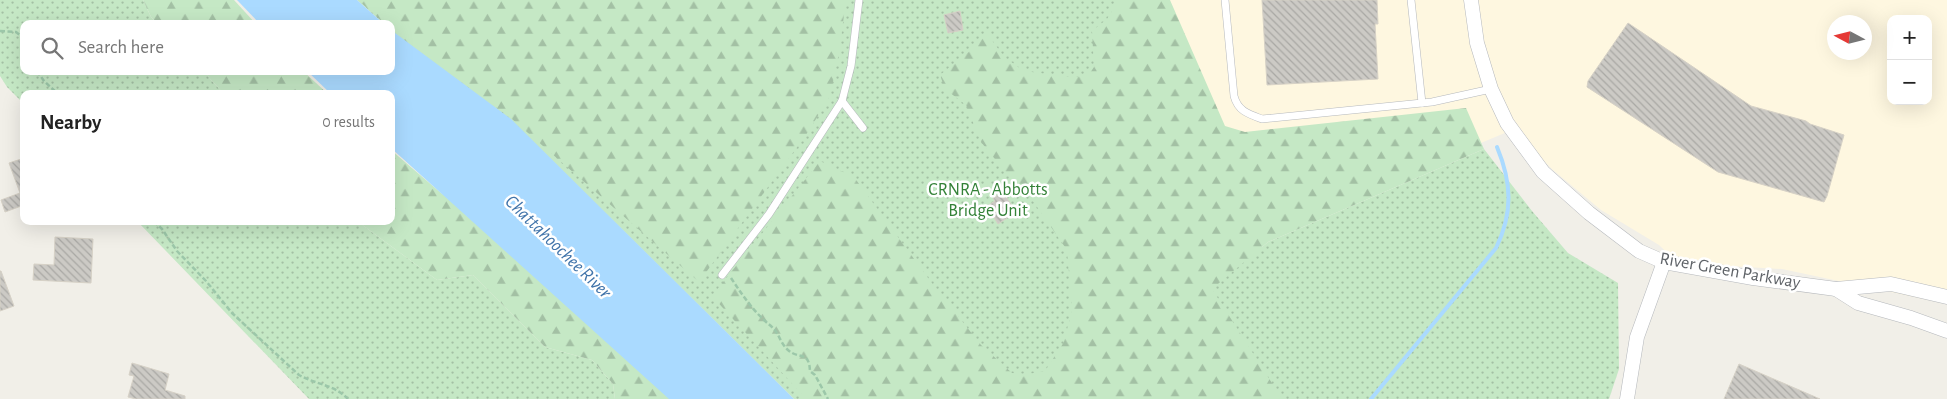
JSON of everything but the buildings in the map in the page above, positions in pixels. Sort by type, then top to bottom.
[{"type":"street","name":"River Green Parkway","points":[[1470,0],[1477,42],[1492,89],[1507,123],[1543,172],[1589,212],[1639,251],[1664,262],[1753,278],[1836,288],[1891,284],[1947,298]]},
{"type":"street","points":[[1626,399],[1637,337],[1664,262]]},
{"type":"street","name":"River Green Parkway","points":[[1836,288],[1858,303],[1911,318],[1947,331]]},
{"type":"lane","points":[[722,275],[769,214],[842,101],[851,66],[859,0]]},
{"type":"lane","points":[[1225,0],[1234,96],[1237,106],[1246,113],[1262,119],[1422,103],[1492,89]]},
{"type":"lane","points":[[1411,0],[1422,103]]},
{"type":"lane","points":[[842,101],[863,128]]},
{"type":"path","points":[[0,31],[16,32],[20,35]]},
{"type":"path","points":[[40,75],[53,90]]},
{"type":"path","points":[[158,225],[177,251],[232,312],[299,375],[308,380],[333,387],[348,399]]},
{"type":"path","points":[[734,260],[730,276],[745,300],[772,327],[786,348],[792,353],[803,355],[808,360],[810,371],[815,375],[828,399]]},
{"type":"shaded area","points":[[1156,0],[1947,0],[1947,304],[1782,269],[1678,263],[1659,245],[1601,210],[1553,170],[1512,130],[1261,235]]},
{"type":"green space","points":[[0,0],[143,0],[154,20],[20,20],[20,75],[207,75],[220,90],[20,90],[20,100],[7,87],[0,76]]},
{"type":"green space","points":[[143,0],[234,0],[252,20],[154,20]]},
{"type":"green space","name":"CRNRA - Abbotts Bridge Unit","points":[[357,0],[1157,0],[1262,247],[1268,242],[1484,149],[1532,211],[1568,253],[1618,283],[1619,369],[1609,399],[794,399],[511,120],[395,33],[395,20],[380,20]]},
{"type":"green space","points":[[358,0],[846,0],[839,53],[830,96],[808,132],[699,282],[512,119],[395,33],[395,20],[380,20]]},
{"type":"green space","points":[[1119,0],[1170,0],[1225,126],[1245,132],[1466,108],[1484,149],[1268,242],[1212,289],[1282,399],[806,399],[712,296],[820,161],[854,177],[931,282],[981,345],[1012,373],[1028,374],[1045,371],[1064,342],[1072,309],[1067,250],[1026,191],[1008,175],[981,142],[966,105],[945,89],[940,75],[976,46],[986,32],[1004,57],[1024,71],[1071,77],[1088,76],[1094,67],[1092,31],[1107,19]]},
{"type":"green space","points":[[207,75],[307,75],[324,90],[220,90]]},
{"type":"green space","points":[[395,153],[441,193],[621,332],[686,399],[615,399],[613,384],[592,360],[545,347],[473,275],[437,280],[362,225],[395,225]]},
{"type":"green space","points":[[141,225],[362,225],[437,280],[473,275],[545,347],[592,360],[613,384],[615,399],[309,399]]},
{"type":"water","points":[[237,0],[357,0],[380,20],[256,20]]},
{"type":"water","name":"Chattahoochee River","points":[[395,33],[511,119],[794,399],[669,399],[395,152],[395,90],[327,90],[311,75],[395,75]]},
{"type":"waterway","points":[[1371,399],[1496,248],[1502,235],[1508,210],[1506,173],[1497,147]]}]
